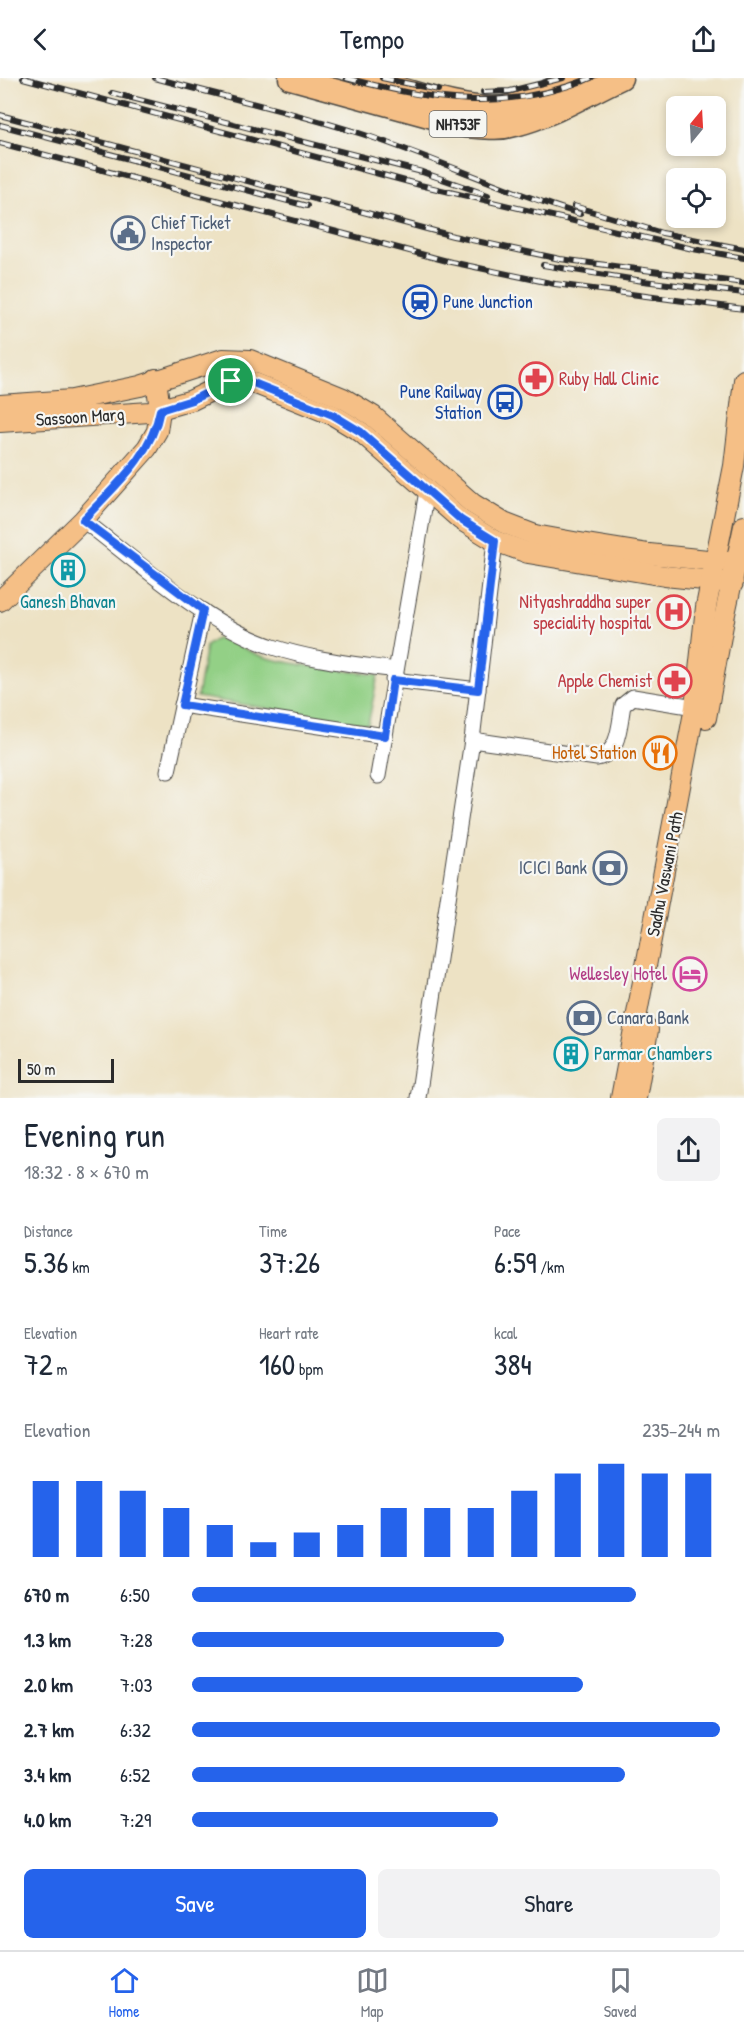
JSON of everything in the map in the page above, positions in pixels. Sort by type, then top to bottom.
[{"type":"highway","name":"NH753F","points":[[290,78],[465,126],[494,128],[515,125],[542,116],[621,78]]},
{"type":"highway","name":"NH753F","points":[[365,78],[409,91],[491,108],[510,106],[567,80]]},
{"type":"main road","name":"Sassoon Marg","points":[[0,422],[75,408],[223,359],[250,360],[343,398],[373,416],[473,504],[504,523],[535,535],[650,554],[715,561]]},
{"type":"main road","points":[[0,601],[83,520],[147,448],[157,431],[160,410],[156,380]]},
{"type":"main road","name":"Sadhu Vaswani Path","points":[[621,1098],[695,706],[711,580],[734,466],[744,380]]},
{"type":"main road","name":"Sassoon Marg","points":[[0,405],[160,410],[192,400],[231,381],[251,382],[333,415],[361,432],[461,520],[495,541],[528,554],[664,576],[733,583]]},
{"type":"main road","points":[[636,1098],[724,614],[744,529]]},
{"type":"main road","points":[[715,561],[737,563]]},
{"type":"street","points":[[378,776],[427,491]]},
{"type":"street","points":[[83,520],[203,610],[248,637],[272,647],[307,656],[478,690]]},
{"type":"street","points":[[722,526],[744,529]]},
{"type":"street","points":[[418,1098],[472,740],[495,541]]},
{"type":"street","points":[[168,771],[203,610]]},
{"type":"street","points":[[472,740],[597,758],[608,755],[614,748],[623,705],[633,697],[695,706]]},
{"type":"street","points":[[182,705],[385,736]]},
{"type":"green space","points":[[216,639],[281,661],[378,675],[368,725],[197,697],[206,646]]},
{"type":"railway","points":[[23,78],[420,185],[693,249],[744,258]]},
{"type":"railway","points":[[155,78],[362,134],[525,196],[580,214]]},
{"type":"railway","points":[[346,78],[409,93],[468,100],[528,96],[591,78]]},
{"type":"railway","points":[[382,78],[438,90]]},
{"type":"railway","points":[[483,92],[510,91],[563,78]]},
{"type":"railway","points":[[112,93],[422,172],[488,195]]},
{"type":"railway","points":[[0,115],[453,236],[560,259],[744,283]]},
{"type":"railway","points":[[0,125],[307,206]]},
{"type":"railway","points":[[0,143],[451,262],[555,284],[744,309]]},
{"type":"railway","points":[[574,206],[662,233],[744,249]]},
{"type":"railway","points":[[543,265],[643,281],[744,293]]},
{"type":"place","name":"Chief Ticket Inspector","points":[[128,233]]},
{"type":"place","name":"Pune Junction","points":[[420,302]]},
{"type":"place","name":"Ruby Hall Clinic","points":[[536,379]]},
{"type":"place","name":"Pune Railway Station","points":[[505,402]]},
{"type":"place","name":"Ganesh Bhavan","points":[[68,570]]},
{"type":"place","name":"Nityashraddha super speciality hospital","points":[[674,612]]},
{"type":"place","name":"Apple Chemist","points":[[675,681]]},
{"type":"place","name":"Hotel Station","points":[[660,753]]},
{"type":"place","name":"ICICI Bank","points":[[610,868]]},
{"type":"place","name":"Wellesley Hotel","points":[[690,974]]},
{"type":"place","name":"Canara Bank","points":[[584,1018]]},
{"type":"place","name":"Parmar Chambers","points":[[571,1054]]},
{"type":"route","points":[[231,381],[251,382],[333,415],[361,432],[461,520],[495,541],[478,690],[393,680],[385,736],[182,705],[203,610],[83,520],[147,448],[157,431],[160,410],[192,400],[231,381]]}]
